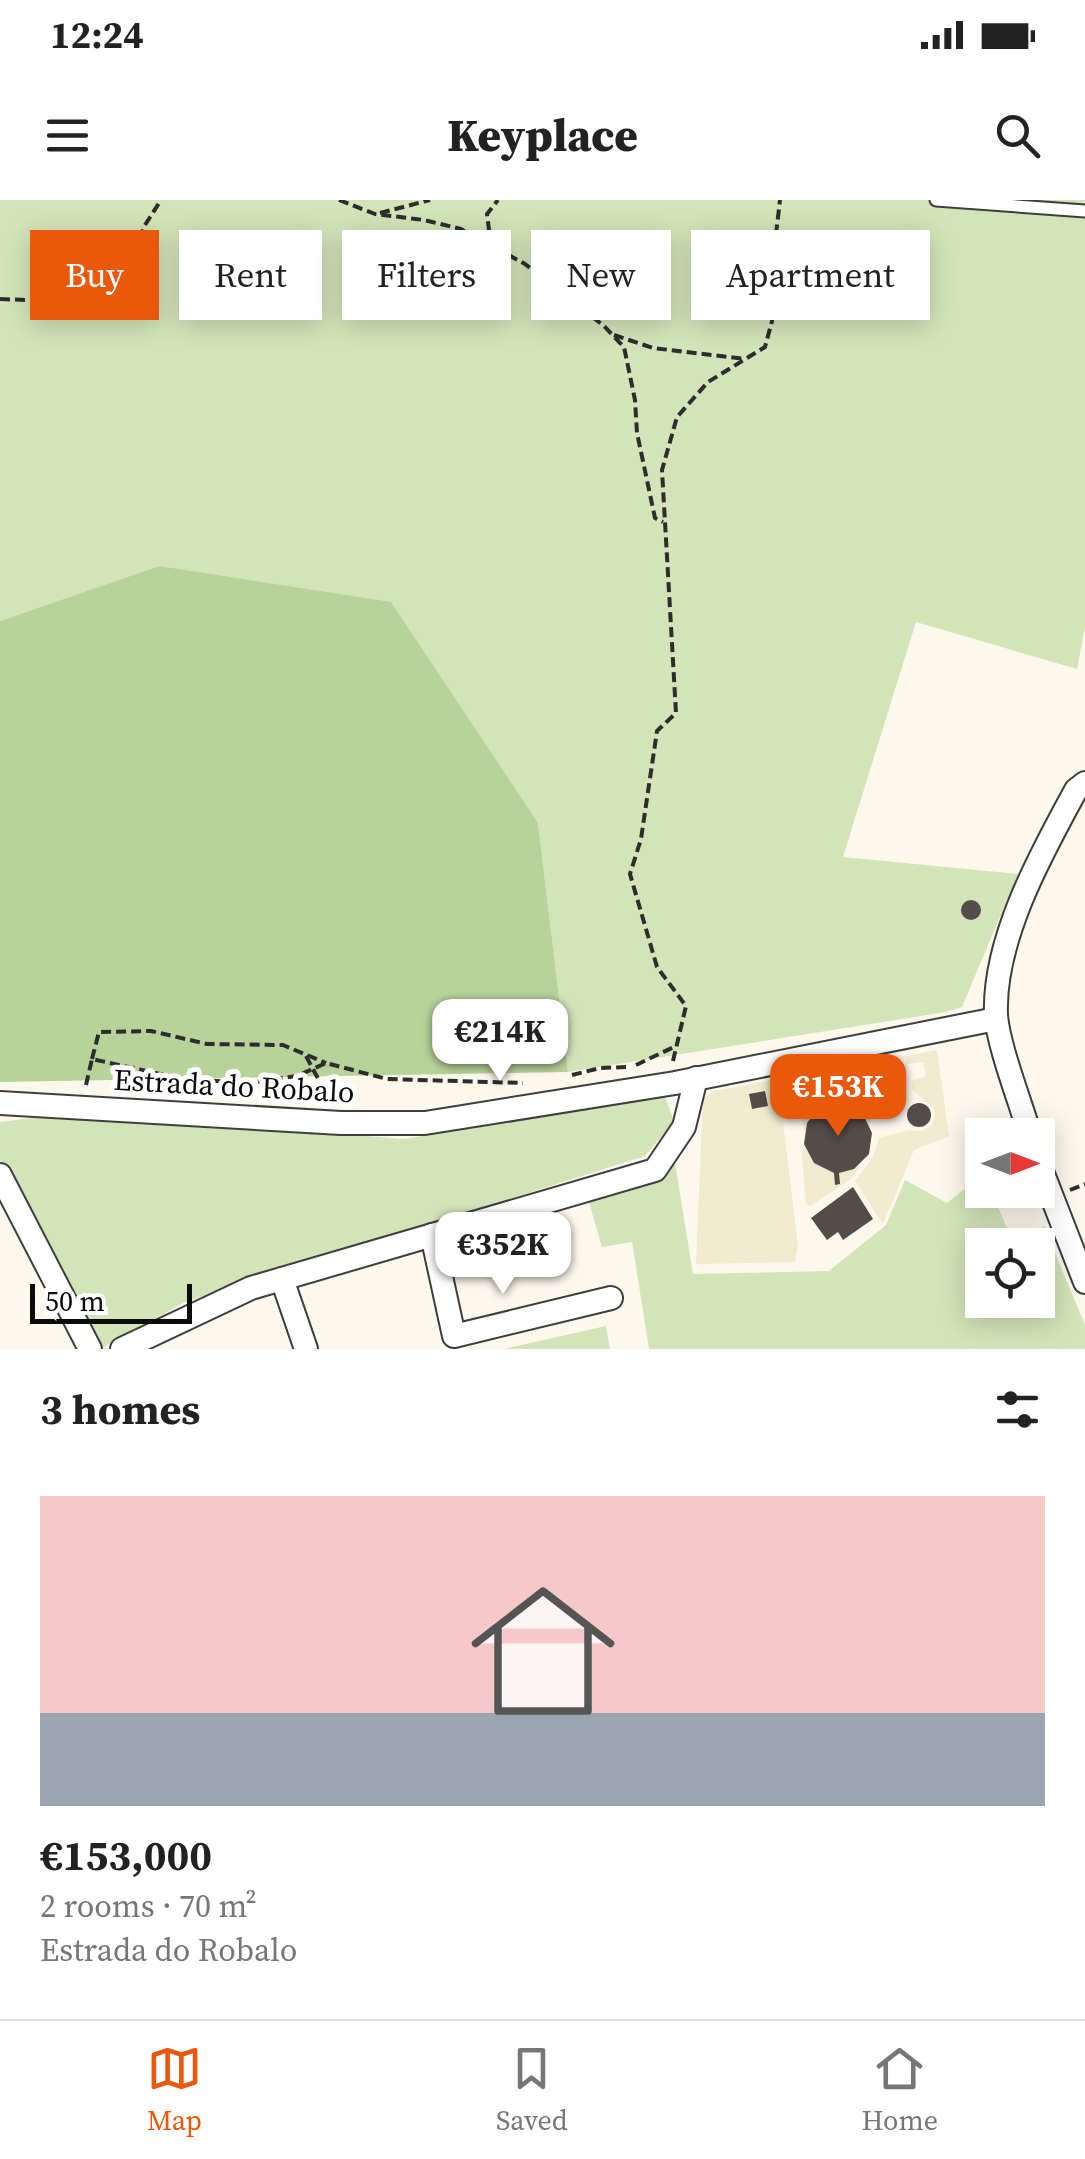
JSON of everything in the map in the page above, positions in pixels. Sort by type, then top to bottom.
[{"type":"street","points":[[1025,1118],[996,1020],[997,989],[1006,945],[1028,885],[1069,804],[1085,783]]},
{"type":"street","name":"Estrada do Robalo","points":[[0,1103],[341,1123],[425,1123],[686,1081],[996,1020]]},
{"type":"street","points":[[122,1349],[251,1288],[654,1170],[684,1128],[686,1081]]},
{"type":"street","points":[[0,1175],[6,1205],[90,1349]]},
{"type":"street","points":[[1055,1205],[1085,1282]]},
{"type":"street","points":[[432,1235],[454,1336],[611,1298]]},
{"type":"street","points":[[282,1279],[306,1349]]},
{"type":"lane","points":[[936,200],[1085,211]]},
{"type":"path","points":[[0,299],[53,301],[80,293],[130,262],[161,200]]},
{"type":"path","points":[[339,200],[375,214],[462,230]]},
{"type":"path","points":[[375,214],[430,200]]},
{"type":"path","points":[[490,230],[488,214],[498,200]]},
{"type":"path","points":[[686,1081],[673,1060],[686,1006],[657,966],[630,874],[641,838],[657,731],[676,713],[662,470],[677,417],[708,382],[765,348],[772,320],[771,277],[780,200]]},
{"type":"path","points":[[511,257],[624,347],[654,518],[663,522]]},
{"type":"path","points":[[612,334],[653,348],[746,359]]},
{"type":"path","points":[[83,1108],[99,1032],[124,1030],[176,1034],[207,1044],[283,1045],[326,1064],[387,1079],[530,1083]]},
{"type":"path","points":[[564,1077],[600,1068],[631,1066],[676,1046]]},
{"type":"path","points":[[306,1055],[341,1123]]},
{"type":"path","points":[[92,1059],[183,1079],[248,1083],[297,1076],[326,1064]]},
{"type":"shaded area","points":[[937,1050],[949,1136],[914,1150],[883,1224],[855,1181],[873,1157],[879,1138],[909,1130],[922,1131],[932,1125],[932,1107],[911,1089],[913,1080],[926,1076],[923,1062],[907,1064],[906,1056]]},
{"type":"shaded area","points":[[896,1058],[897,1066],[888,1070],[818,1086],[802,1094],[796,1091],[797,1076]]},
{"type":"shaded area","points":[[773,1080],[779,1088],[798,1246],[795,1262],[696,1264],[703,1099],[714,1091]]},
{"type":"shaded area","points":[[836,1095],[883,1095],[869,1123],[854,1108],[833,1104],[814,1114],[804,1133],[803,1120],[810,1106]]},
{"type":"shaded area","points":[[804,1144],[814,1163],[834,1173],[836,1185],[840,1184],[839,1173],[863,1163],[850,1180],[810,1206],[806,1204]]},
{"type":"green space","points":[[0,200],[1085,200],[1085,627],[1077,669],[916,622],[843,857],[1018,874],[962,1007],[568,1072],[538,823],[159,566],[0,621]]},
{"type":"green space","points":[[159,566],[391,602],[538,823],[568,1072],[0,1082],[0,621]]},
{"type":"green space","points":[[665,1097],[674,1121],[645,1156],[185,1302],[102,1348],[0,1160],[0,1122],[71,1113],[404,1139]]},
{"type":"green space","points":[[674,1157],[693,1274],[829,1271],[886,1225],[905,1180],[947,1203],[965,1189],[965,1208],[999,1208],[1007,1228],[965,1228],[965,1318],[1055,1318],[1055,1253],[1085,1325],[1085,1349],[649,1349],[632,1242],[602,1247],[588,1199]]},
{"type":"green space","points":[[606,1326],[610,1349],[504,1349]]},
{"type":"building","points":[[971,900],[981,910],[971,920],[961,910]]},
{"type":"building","points":[[765,1091],[768,1106],[752,1109],[749,1094]]},
{"type":"building","points":[[919,1103],[931,1115],[919,1127],[907,1115]]},
{"type":"building","points":[[833,1104],[863,1114],[872,1133],[869,1154],[854,1169],[839,1173],[840,1184],[835,1185],[834,1173],[814,1163],[804,1144],[807,1123],[814,1114]]},
{"type":"building","points":[[853,1187],[873,1219],[843,1240],[838,1232],[827,1240],[811,1218]]}]
